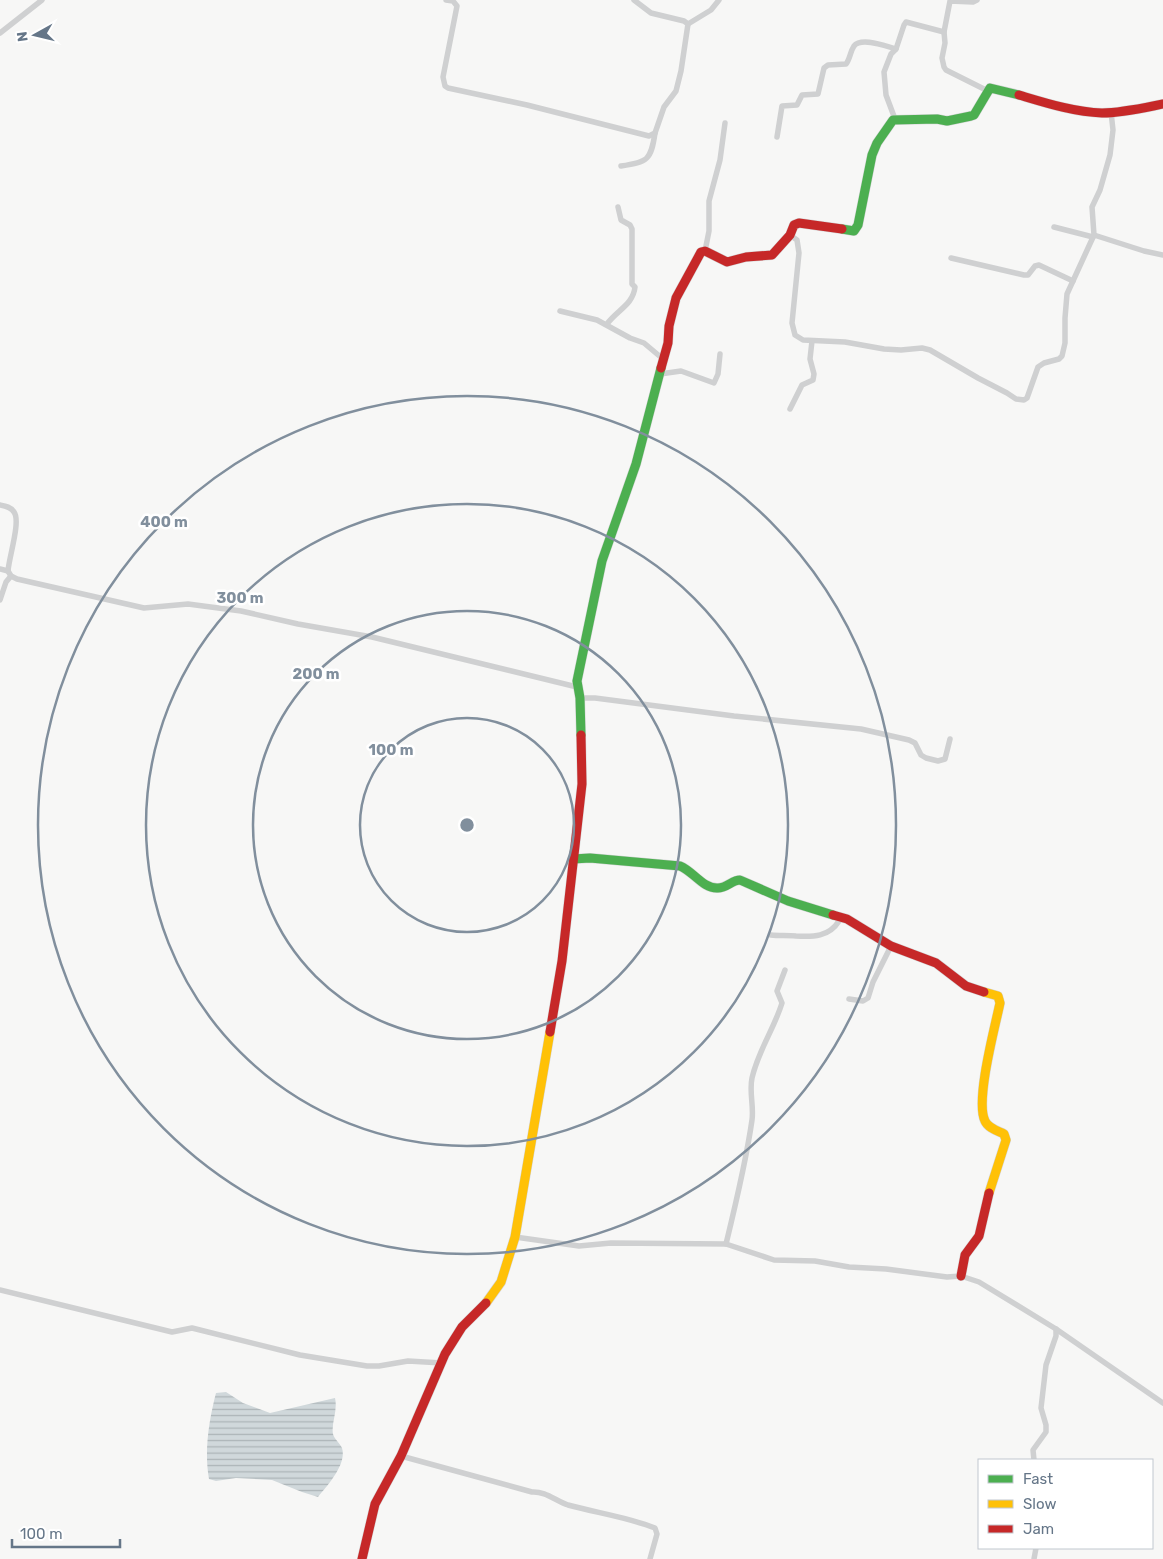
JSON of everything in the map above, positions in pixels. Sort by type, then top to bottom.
[{"type":"street","points":[[0,33],[42,0]]},
{"type":"street","points":[[446,0],[453,1],[457,6],[443,77],[444,86],[650,136],[655,133]]},
{"type":"street","points":[[634,0],[651,13],[684,21],[688,24]]},
{"type":"street","points":[[688,24],[711,10],[719,0]]},
{"type":"street","points":[[977,0],[972,2],[950,1],[944,32],[945,43],[942,58],[946,70],[988,91]]},
{"type":"street","points":[[895,119],[886,95],[884,72],[896,49],[904,25],[906,22],[944,32]]},
{"type":"street","points":[[621,166],[645,161],[649,157],[664,107],[676,92],[688,24]]},
{"type":"street","points":[[777,137],[782,106],[797,105],[802,95],[818,94],[824,68],[828,65],[846,64],[855,45],[859,42],[896,49]]},
{"type":"street","points":[[706,251],[727,262],[746,257],[770,256],[790,235],[794,225],[799,223],[851,232],[855,230],[858,225],[872,155],[884,131],[895,119],[937,119],[947,121],[971,116],[974,115],[992,87],[1046,102],[1094,112],[1112,112],[1163,104]]},
{"type":"street","points":[[790,235],[797,240],[799,253],[792,323],[793,331],[798,337],[812,341],[845,342],[901,350],[927,349],[1021,401],[1027,398],[1038,367],[1062,356],[1065,343],[1066,304],[1069,287],[1093,236],[1092,207],[1100,190],[1110,155],[1113,130],[1112,112]]},
{"type":"street","points":[[706,251],[709,231],[709,201],[720,160],[725,123]]},
{"type":"street","points":[[607,324],[632,300],[635,288],[632,284],[632,229],[630,224],[621,220],[618,207]]},
{"type":"street","points":[[1054,227],[1163,255]]},
{"type":"street","points":[[362,1559],[375,1504],[401,1456],[453,1340],[462,1327],[488,1301],[501,1282],[515,1236],[562,961],[582,784],[580,698],[577,687],[602,561],[636,464],[668,343],[668,326],[676,298],[699,254],[706,251]]},
{"type":"street","points":[[951,258],[1024,275],[1028,275],[1035,266],[1039,266],[1073,281]]},
{"type":"street","points":[[560,311],[586,316],[607,324],[630,338],[644,343],[663,359]]},
{"type":"street","points":[[790,409],[802,385],[813,380],[814,374],[810,359],[812,341]]},
{"type":"street","points":[[660,374],[681,371],[714,383],[718,374],[720,354]]},
{"type":"street","points":[[0,505],[12,509],[17,519],[9,573],[0,600]]},
{"type":"street","points":[[0,569],[17,579],[144,608],[188,604],[241,611],[298,624],[372,637],[577,687]]},
{"type":"street","points":[[580,698],[595,698],[734,716],[861,729],[909,740],[917,745],[921,755],[934,761],[945,759],[950,739]]},
{"type":"street","points":[[573,859],[590,858],[680,866],[688,869],[701,882],[710,887],[727,887],[736,880],[740,880],[788,902],[839,916],[891,946],[932,960],[966,986],[998,996],[1000,999],[983,1090],[982,1108],[984,1122],[1004,1134],[1006,1140],[992,1180],[979,1236],[966,1253],[961,1276]]},
{"type":"street","points":[[771,935],[804,937],[825,934],[835,928],[839,921],[839,916]]},
{"type":"street","points":[[848,999],[863,1001],[868,998],[873,982],[891,946]]},
{"type":"street","points":[[726,1244],[752,1120],[752,1079],[759,1056],[783,1001],[777,991],[785,970]]},
{"type":"street","points":[[515,1236],[579,1246],[612,1243],[726,1244],[774,1260],[815,1261],[849,1267],[886,1269],[947,1277],[961,1276],[983,1284],[1056,1329],[1163,1402]]},
{"type":"street","points":[[0,1290],[172,1332],[195,1329],[326,1360],[374,1366],[408,1361],[442,1363]]},
{"type":"street","points":[[1034,1459],[1033,1450],[1046,1432],[1041,1408],[1046,1365],[1056,1336],[1056,1329]]},
{"type":"street","points":[[401,1456],[532,1492],[541,1492],[566,1504],[655,1528],[657,1534],[650,1559]]},
{"type":"shaded area","points":[[226,1392],[243,1403],[270,1413],[335,1398],[336,1408],[333,1434],[342,1448],[342,1461],[336,1474],[318,1497],[272,1480],[236,1478],[216,1481],[209,1479],[207,1447],[211,1414],[216,1393]]},
{"type":"traffic: fast","points":[[842,229],[854,231],[858,225],[872,155],[877,143],[893,120],[937,119],[947,121],[971,116],[974,115],[990,88],[1019,95]]},
{"type":"traffic: fast","points":[[581,735],[580,698],[577,681],[602,561],[636,464],[661,368]]},
{"type":"traffic: fast","points":[[573,859],[590,858],[680,866],[713,888],[721,888],[740,880],[788,901],[833,915]]},
{"type":"traffic: slow","points":[[984,992],[998,996],[1000,1003],[984,1081],[983,1111],[988,1126],[1004,1134],[1006,1140],[989,1193]]},
{"type":"traffic: slow","points":[[486,1303],[501,1282],[515,1237],[550,1032]]},
{"type":"traffic: jam","points":[[1019,95],[1071,109],[1102,113],[1163,104]]},
{"type":"traffic: jam","points":[[661,368],[668,343],[669,326],[676,298],[701,252],[705,251],[727,262],[746,257],[772,255],[790,235],[794,225],[799,223],[842,229]]},
{"type":"traffic: jam","points":[[550,1032],[562,961],[582,784],[581,735]]},
{"type":"traffic: jam","points":[[833,915],[847,919],[891,946],[936,963],[966,986],[984,992]]},
{"type":"traffic: jam","points":[[961,1276],[965,1255],[979,1236],[989,1193]]},
{"type":"traffic: jam","points":[[362,1559],[375,1504],[401,1456],[445,1354],[462,1327],[486,1303]]}]
